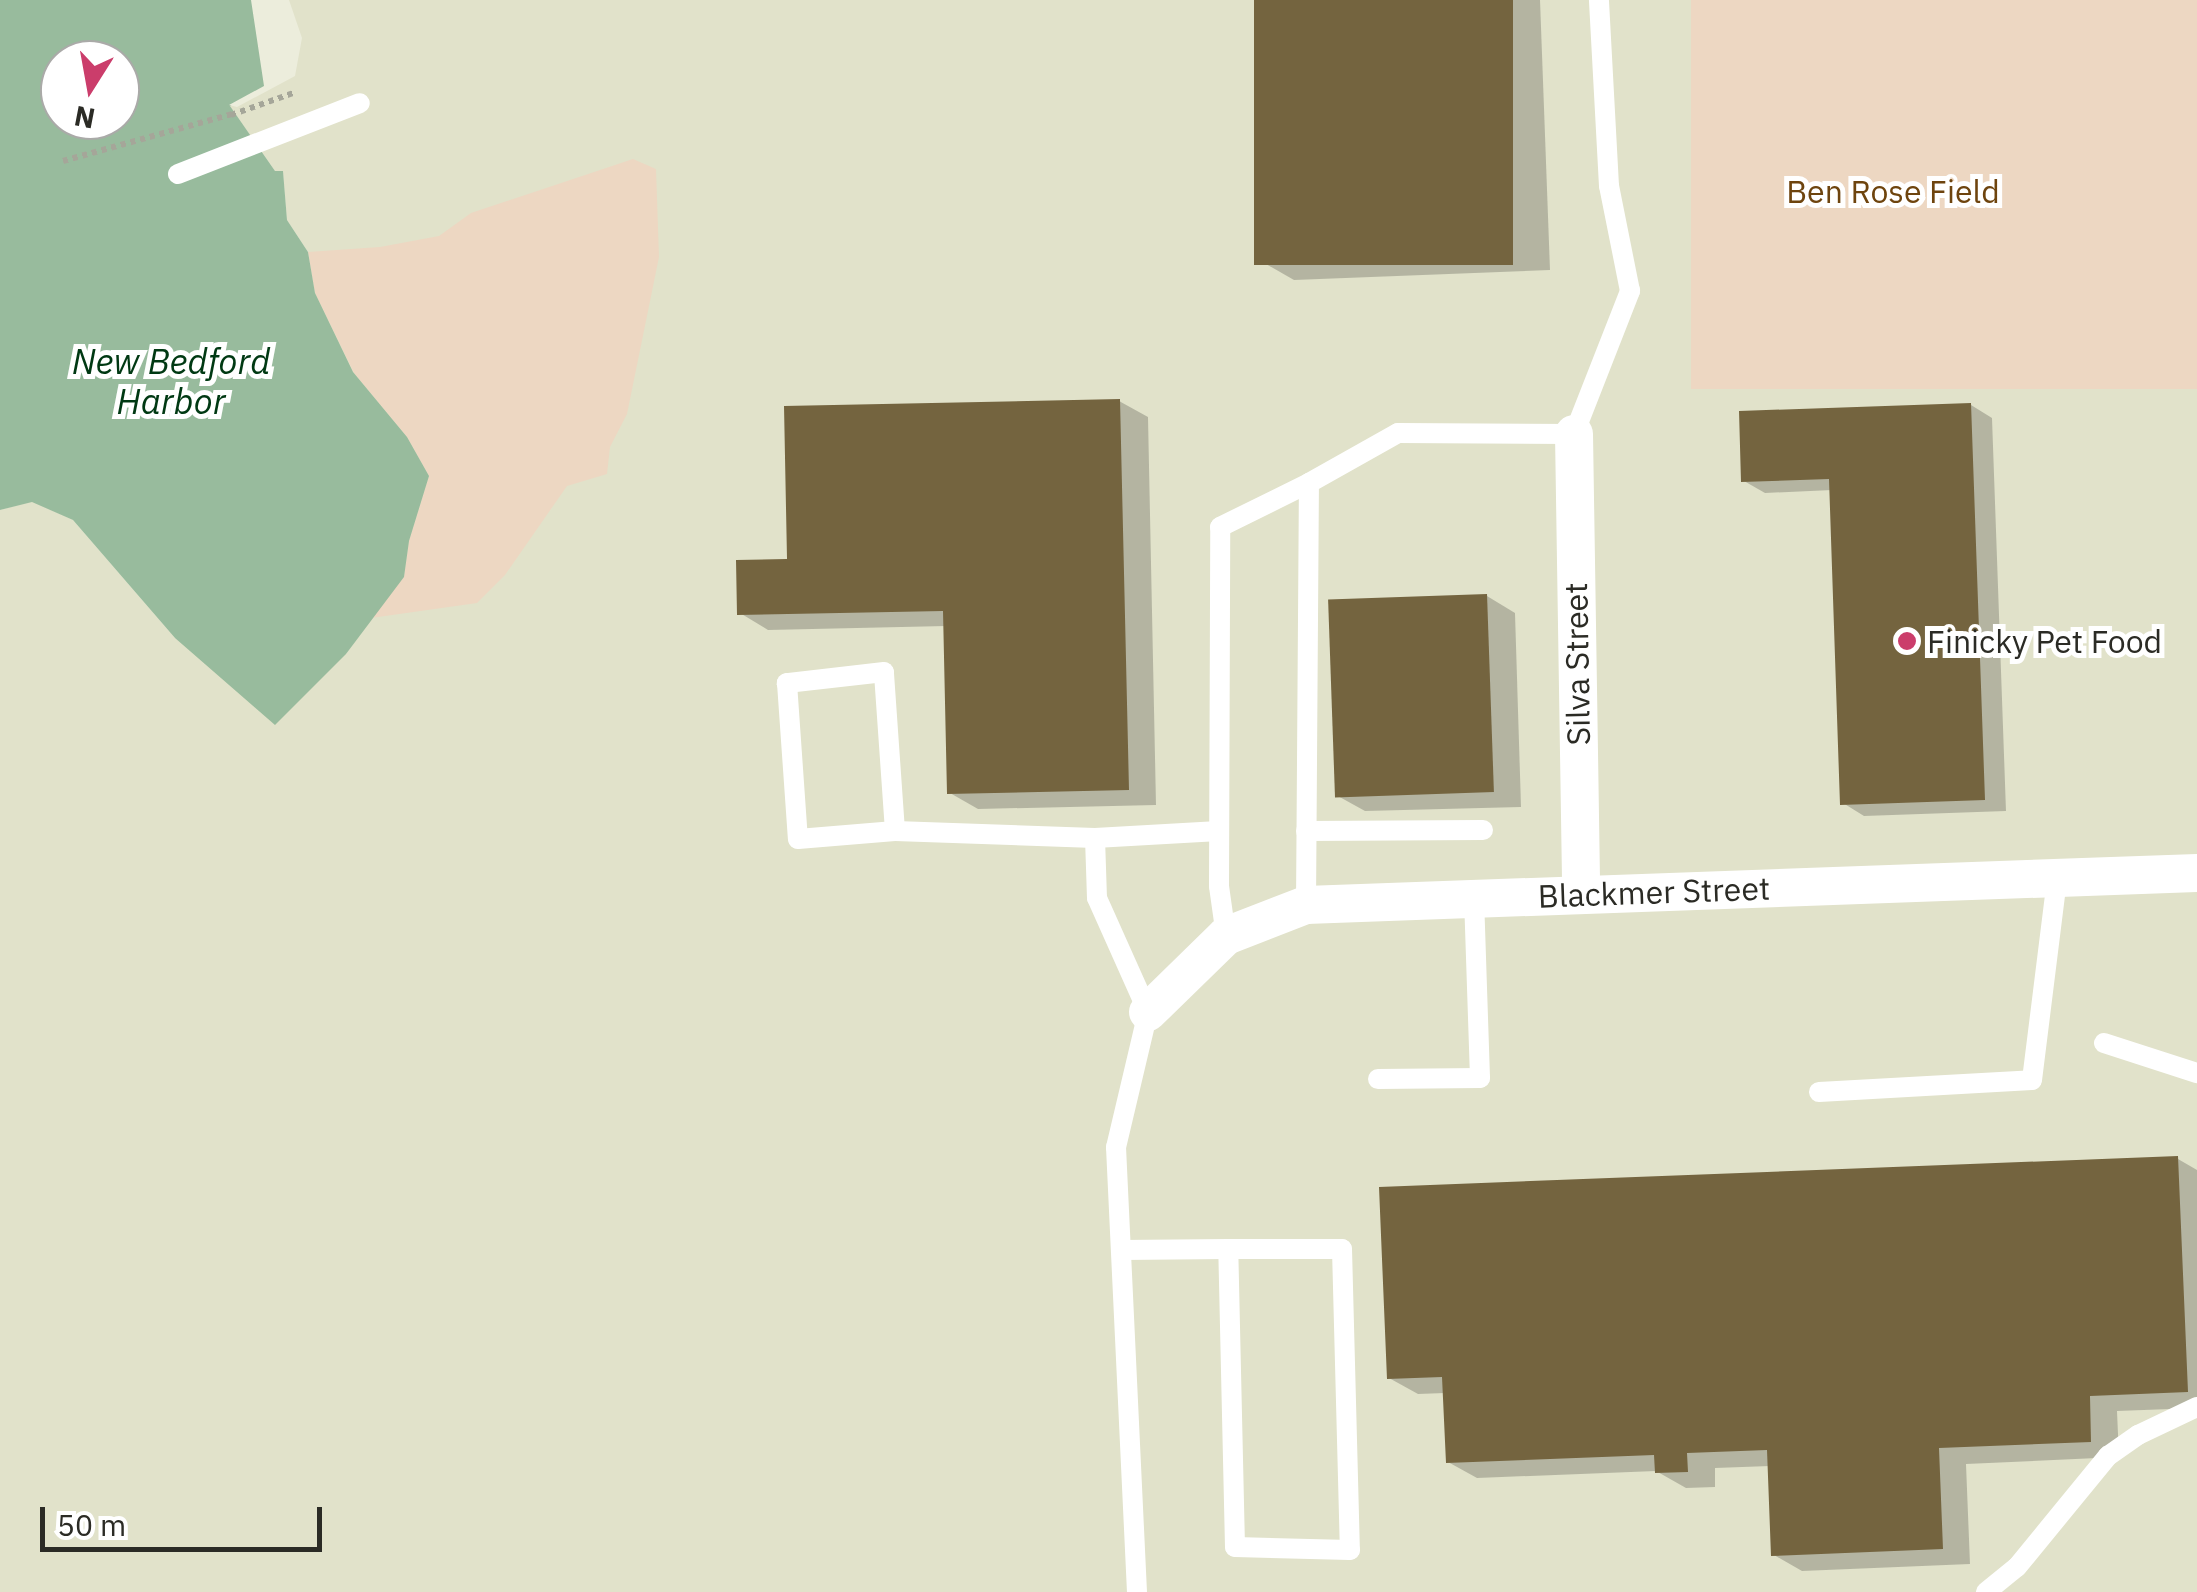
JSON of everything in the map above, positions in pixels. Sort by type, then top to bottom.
[{"type":"street","name":"Silva Street","points":[[1574,434],[1581,894]]},
{"type":"street","name":"Blackmer Street","points":[[1148,1012],[1226,936],[1306,905],[2197,873]]},
{"type":"lane","points":[[1226,936],[1219,886],[1220,527],[1398,433],[1574,434],[1630,292],[1609,186],[1599,0]]},
{"type":"lane","points":[[178,174],[360,104]]},
{"type":"lane","points":[[1306,905],[1309,483]]},
{"type":"lane","points":[[895,831],[884,672],[786,684],[798,839],[895,831],[1095,838],[1219,832]]},
{"type":"lane","points":[[1306,831],[1483,830]]},
{"type":"lane","points":[[1095,838],[1096,898],[1148,1012],[1116,1147],[1137,1592]]},
{"type":"lane","points":[[1819,1092],[2032,1080],[2056,878]]},
{"type":"lane","points":[[1378,1079],[1480,1078],[1474,898]]},
{"type":"lane","points":[[2104,1042],[2197,1073]]},
{"type":"lane","points":[[1122,1250],[1342,1248],[1350,1550],[1235,1547],[1228,1250]]},
{"type":"lane","points":[[1986,1592],[2018,1567],[2108,1456],[2138,1435],[2197,1406]]},
{"type":"path","points":[[62,161],[237,114],[296,92]]},
{"type":"shaded area","points":[[284,0],[2197,0],[2197,1592],[0,1592],[0,510],[32,501],[73,520],[175,638],[346,654],[371,618],[308,252],[287,220],[283,172],[275,171],[229,105]]},
{"type":"green space","name":"Ben Rose Field","points":[[1691,0],[2197,0],[2197,389],[1691,389]]},
{"type":"green space","points":[[633,159],[656,169],[659,257],[627,414],[610,447],[607,474],[567,486],[505,575],[477,603],[371,618],[404,577],[409,541],[429,476],[407,437],[354,373],[315,293],[308,252],[380,247],[439,236],[471,213]]},
{"type":"water","name":"New Bedford Harbor","points":[[0,0],[284,0],[291,72],[230,106],[275,171],[283,171],[287,220],[308,252],[315,293],[353,372],[407,437],[429,476],[409,541],[404,577],[346,654],[275,725],[175,638],[73,520],[32,502],[0,510]]},
{"type":"pier","points":[[251,0],[289,0],[302,38],[295,76],[237,107],[229,105],[264,86]]},
{"type":"building","points":[[1254,0],[1513,0],[1513,265],[1254,265]]},
{"type":"building","points":[[1120,399],[1129,790],[947,794],[943,611],[737,615],[736,560],[787,559],[784,406]]},
{"type":"building","name":"Finicky Pet Food","points":[[1971,403],[1985,800],[1840,805],[1829,479],[1741,482],[1739,411]]},
{"type":"building","points":[[1487,594],[1494,792],[1335,797],[1328,600]]},
{"type":"building","points":[[2178,1156],[2188,1392],[2090,1396],[2091,1442],[1939,1448],[1943,1549],[1771,1556],[1767,1450],[1687,1453],[1688,1472],[1655,1473],[1654,1455],[1446,1463],[1442,1377],[1387,1379],[1379,1187]]},
{"type":"place","name":"Finicky Pet Food","points":[[1907,641]]}]
